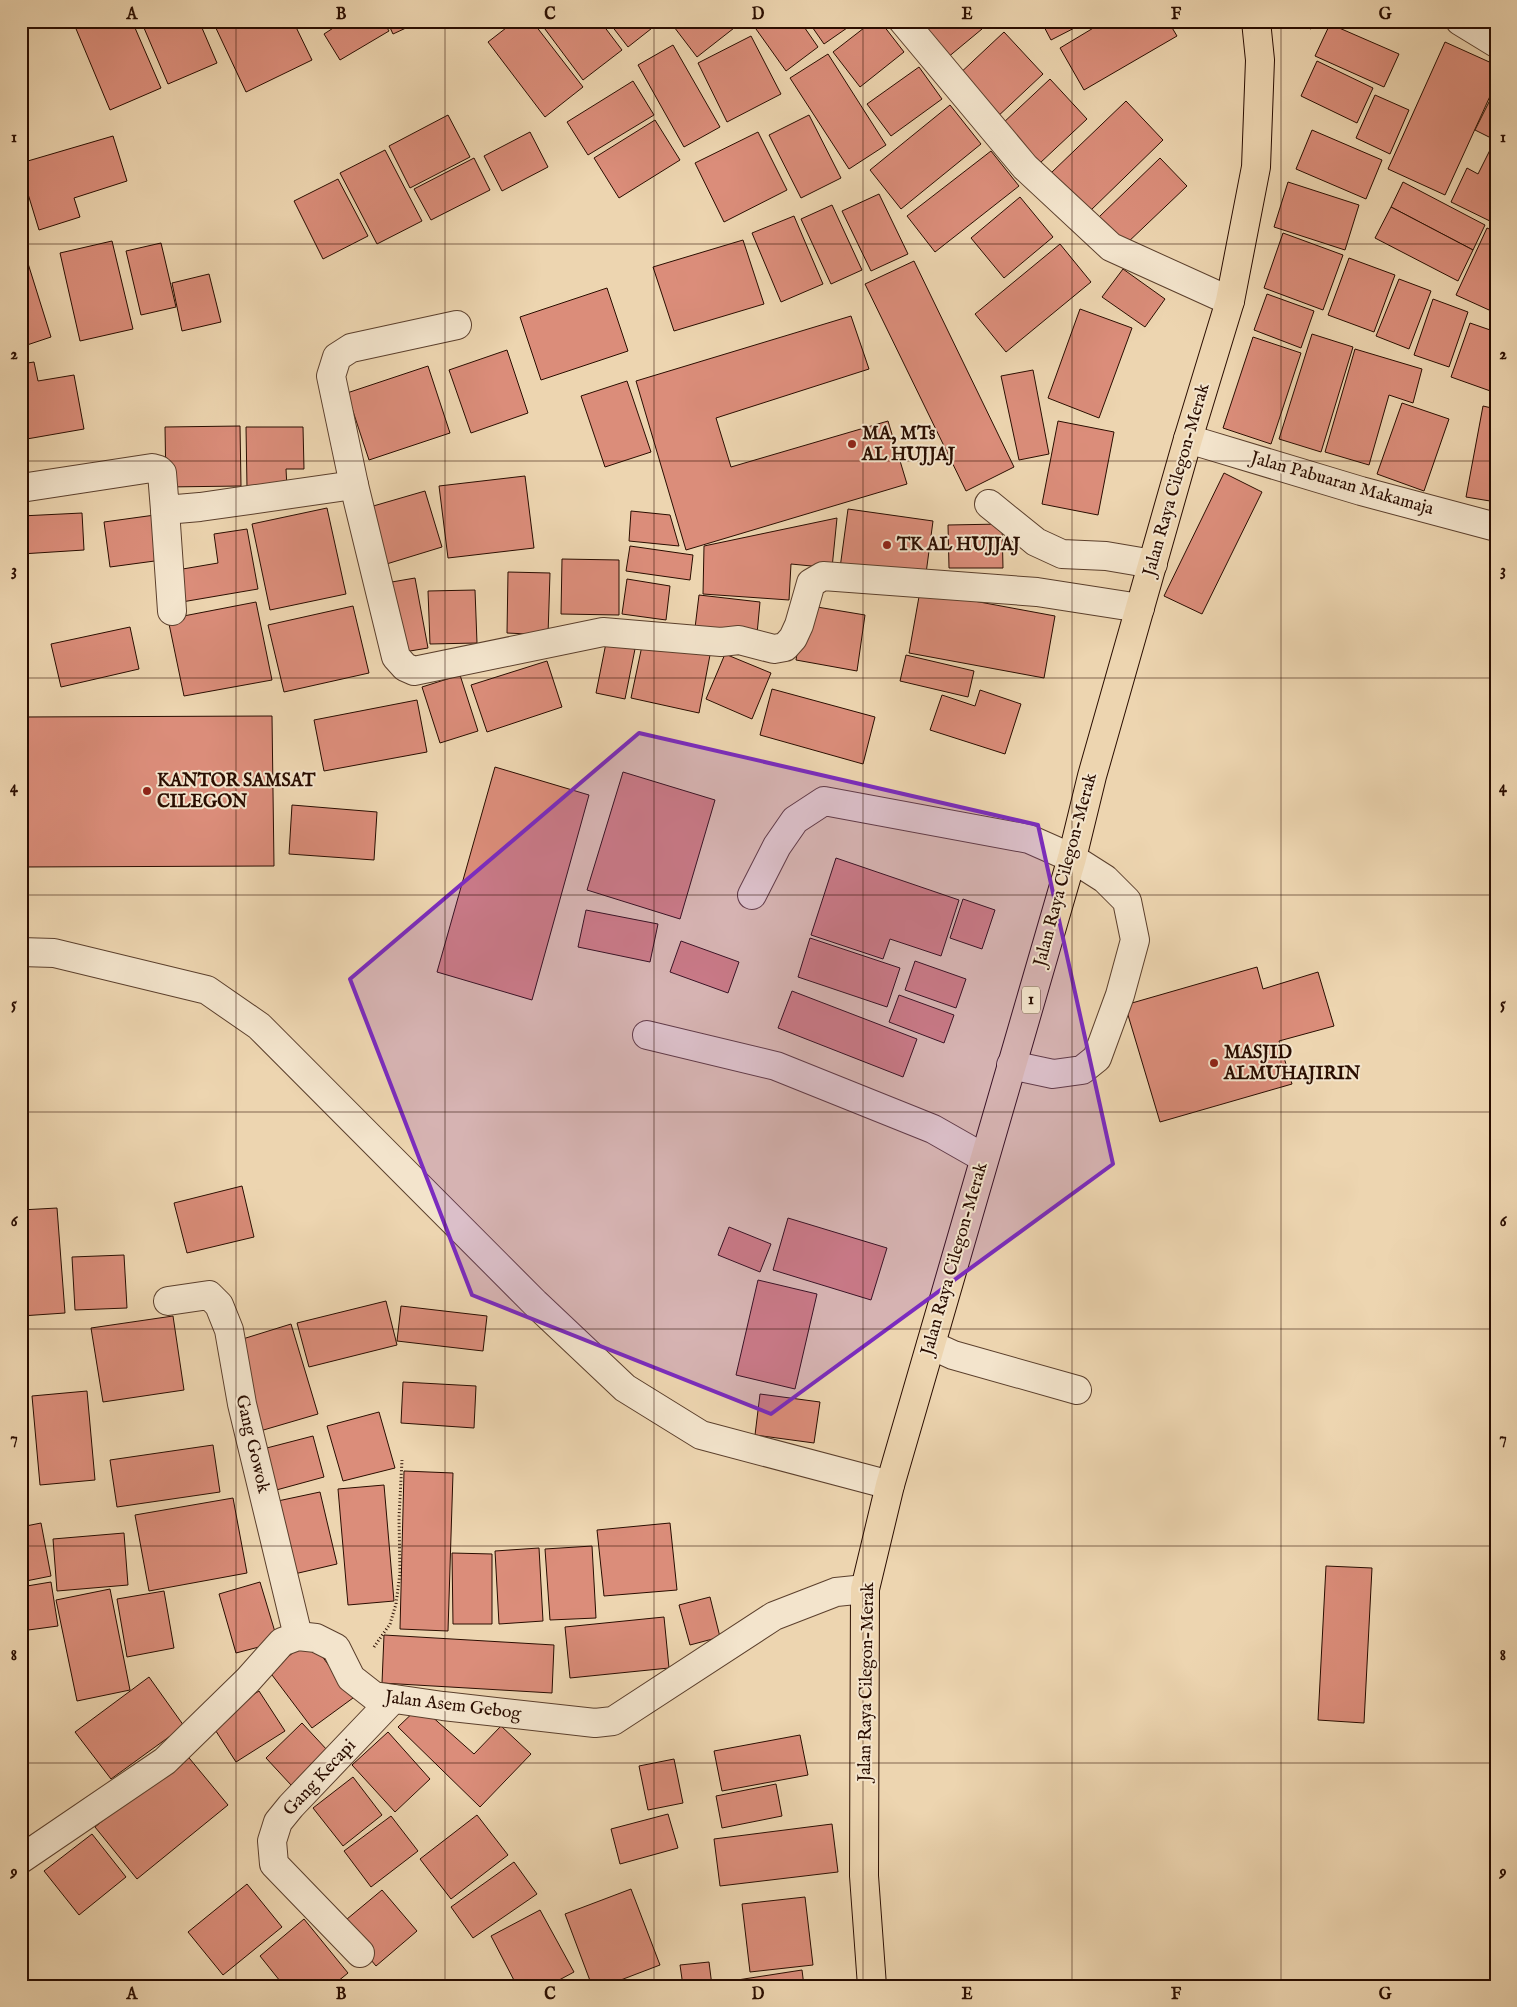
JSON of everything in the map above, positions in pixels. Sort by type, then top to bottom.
[{"type":"highway","name":"Jalan Raya Cilegon-Merak","points":[[872,1986],[864,1876],[865,1589],[890,1486],[1072,858],[1092,776],[1188,439],[1230,301],[1256,168],[1260,60],[1256,21]]},
{"type":"street","points":[[903,21],[1025,167],[1112,247],[1230,301]]},
{"type":"street","points":[[1460,21],[1496,43]]},
{"type":"street","points":[[457,326],[351,348],[337,357],[331,376],[354,486],[396,657],[405,668],[414,671],[603,632],[721,642],[739,640],[774,649],[785,647],[793,638],[812,583],[823,576],[1037,592],[1140,608]]},
{"type":"street","name":"Jalan Pabuaran Makamaja","points":[[1188,439],[1361,491],[1496,527]]},
{"type":"street","points":[[21,488],[152,468],[159,470],[162,473],[172,611]]},
{"type":"street","points":[[165,510],[354,486]]},
{"type":"street","points":[[990,504],[1036,542],[1062,554],[1106,556],[1153,564]]},
{"type":"street","points":[[752,895],[777,846],[795,820],[824,801],[1029,839],[1072,858],[1105,879],[1127,901],[1135,940],[1120,995],[1097,1058],[1082,1070],[1053,1074],[1011,1065]]},
{"type":"street","points":[[21,952],[54,953],[207,990],[259,1026],[535,1304],[625,1388],[701,1435],[890,1486]]},
{"type":"street","points":[[647,1035],[776,1066],[932,1129],[984,1158]]},
{"type":"street","name":"Gang Gowok","points":[[168,1300],[208,1295],[219,1306],[229,1330],[242,1404],[298,1636]]},
{"type":"street","points":[[931,1345],[954,1355],[1077,1390]]},
{"type":"street","name":"Jalan Asem Gebog","points":[[298,1636],[316,1638],[336,1648],[351,1678],[374,1696],[596,1723],[613,1721],[774,1616],[836,1592],[865,1589]]},
{"type":"street","points":[[21,1859],[165,1761],[248,1680],[282,1642],[298,1636]]},
{"type":"street","name":"Gang Kecapi","points":[[360,1953],[274,1864],[272,1841],[278,1822],[291,1806],[393,1699]]},
{"type":"path","points":[[351,1678],[390,1624],[396,1604],[400,1573],[399,1518],[402,1460]]},
{"type":"highlighted area","points":[[639,733],[1038,825],[1113,1164],[771,1414],[472,1295],[350,979]]},
{"type":"building","points":[[80,21],[132,21],[161,88],[110,110],[74,24]]},
{"type":"building","points":[[141,21],[199,21],[217,63],[168,84]]},
{"type":"building","points":[[219,21],[293,21],[312,60],[246,92],[214,24]]},
{"type":"building","points":[[344,21],[383,21],[389,31],[340,60],[324,34]]},
{"type":"building","points":[[387,21],[421,21],[393,34]]},
{"type":"building","points":[[515,21],[532,21],[583,87],[545,117],[488,42]]},
{"type":"building","points":[[539,21],[600,21],[622,50],[583,80]]},
{"type":"building","points":[[608,21],[661,21],[628,47]]},
{"type":"building","points":[[673,21],[743,21],[697,57],[671,23]]},
{"type":"building","points":[[800,21],[818,47],[786,71],[751,22]]},
{"type":"building","points":[[808,21],[857,21],[824,44]]},
{"type":"building","points":[[873,21],[880,21],[904,52],[860,87],[833,52]]},
{"type":"building","points":[[916,21],[976,21],[982,29],[947,58]]},
{"type":"building","points":[[1041,21],[1088,21],[1051,40]]},
{"type":"building","points":[[1105,21],[1168,21],[1177,36],[1084,90],[1060,48]]},
{"type":"building","points":[[1292,21],[1315,21],[1311,29]]},
{"type":"building","points":[[1330,24],[1399,54],[1384,87],[1315,56]]},
{"type":"building","points":[[1004,32],[1043,74],[995,119],[956,77]]},
{"type":"building","points":[[751,36],[781,94],[727,122],[698,63]]},
{"type":"building","points":[[1445,42],[1496,65],[1496,83],[1445,195],[1388,169]]},
{"type":"building","points":[[673,45],[720,127],[684,147],[638,65]]},
{"type":"building","points":[[828,54],[886,145],[849,169],[790,78]]},
{"type":"building","points":[[1317,61],[1373,88],[1357,123],[1301,96]]},
{"type":"building","points":[[919,67],[942,99],[891,136],[867,104]]},
{"type":"building","points":[[1050,79],[1087,119],[1040,163],[1002,124]]},
{"type":"building","points":[[633,81],[654,115],[588,155],[567,122]]},
{"type":"building","points":[[1375,95],[1409,110],[1390,154],[1356,138]]},
{"type":"building","points":[[1490,100],[1496,103],[1496,224],[1451,202],[1467,168],[1478,174],[1495,140],[1475,130]]},
{"type":"building","points":[[1126,101],[1163,140],[1089,212],[1051,173]]},
{"type":"building","points":[[950,105],[981,144],[901,209],[870,170]]},
{"type":"building","points":[[448,115],[470,157],[410,188],[389,146]]},
{"type":"building","points":[[809,115],[841,178],[801,198],[769,135]]},
{"type":"building","points":[[655,120],[680,160],[619,198],[594,158]]},
{"type":"building","points":[[1312,130],[1382,160],[1366,199],[1296,169]]},
{"type":"building","points":[[530,132],[548,167],[502,191],[484,156]]},
{"type":"building","points":[[758,132],[787,190],[724,222],[695,163]]},
{"type":"building","points":[[113,136],[127,181],[74,198],[80,217],[39,230],[21,171],[21,163]]},
{"type":"building","points":[[385,150],[422,221],[377,244],[340,173]]},
{"type":"building","points":[[991,151],[1019,186],[935,252],[907,216]]},
{"type":"building","points":[[474,158],[490,190],[431,220],[414,189]]},
{"type":"building","points":[[1160,158],[1187,186],[1125,245],[1099,217]]},
{"type":"building","points":[[338,179],[368,236],[323,259],[294,201]]},
{"type":"building","points":[[1288,182],[1359,205],[1345,250],[1274,227]]},
{"type":"building","points":[[1403,182],[1485,225],[1473,250],[1391,207]]},
{"type":"building","points":[[879,194],[908,254],[871,271],[842,211]]},
{"type":"building","points":[[1020,197],[1053,237],[1004,278],[971,238]]},
{"type":"building","points":[[832,205],[862,270],[831,284],[801,219]]},
{"type":"building","points":[[1391,207],[1473,250],[1458,281],[1375,238]]},
{"type":"building","points":[[794,216],[823,284],[781,302],[752,233]]},
{"type":"building","points":[[1487,228],[1496,232],[1496,295],[1489,310],[1456,295]]},
{"type":"building","points":[[1283,233],[1343,255],[1323,310],[1264,288]]},
{"type":"building","points":[[743,240],[764,304],[674,331],[653,267]]},
{"type":"building","points":[[21,241],[51,337],[21,347]]},
{"type":"building","points":[[112,241],[133,329],[80,341],[60,253]]},
{"type":"building","points":[[161,243],[176,307],[141,315],[126,251]]},
{"type":"building","points":[[1060,244],[1091,282],[1006,352],[975,314]]},
{"type":"building","points":[[1349,258],[1395,275],[1374,332],[1328,315]]},
{"type":"building","points":[[914,261],[1014,467],[966,491],[865,284]]},
{"type":"building","points":[[1123,269],[1165,299],[1145,327],[1102,297]]},
{"type":"building","points":[[209,274],[221,322],[182,331],[172,283]]},
{"type":"building","points":[[1399,279],[1431,291],[1409,349],[1376,336]]},
{"type":"building","points":[[607,288],[628,351],[541,380],[520,317]]},
{"type":"building","points":[[1267,294],[1314,311],[1301,348],[1254,330]]},
{"type":"building","points":[[1433,299],[1468,312],[1449,367],[1414,355]]},
{"type":"building","points":[[1080,309],[1132,328],[1099,418],[1048,398]]},
{"type":"building","name":"MA, MTs AL HUJJAJ","points":[[851,316],[869,369],[716,418],[731,467],[888,421],[907,484],[686,550],[636,381]]},
{"type":"building","points":[[1470,323],[1496,332],[1496,393],[1451,377]]},
{"type":"building","points":[[1312,334],[1353,347],[1321,452],[1279,439]]},
{"type":"building","points":[[1253,337],[1301,353],[1271,444],[1223,428]]},
{"type":"building","points":[[1355,349],[1422,369],[1413,403],[1389,395],[1369,465],[1325,452]]},
{"type":"building","points":[[507,350],[528,413],[471,433],[449,370]]},
{"type":"building","points":[[34,362],[38,381],[74,375],[84,429],[21,440],[21,364]]},
{"type":"building","points":[[428,366],[450,433],[369,460],[347,393]]},
{"type":"building","points":[[1033,370],[1049,454],[1019,460],[1001,376]]},
{"type":"building","points":[[627,381],[651,452],[605,467],[581,396]]},
{"type":"building","points":[[1402,403],[1449,419],[1424,491],[1377,474]]},
{"type":"building","points":[[1483,406],[1496,409],[1496,502],[1466,497]]},
{"type":"building","points":[[1058,421],[1114,432],[1098,515],[1042,504]]},
{"type":"building","points":[[240,426],[241,486],[166,487],[165,427]]},
{"type":"building","points":[[246,427],[303,427],[304,469],[286,469],[287,488],[247,488]]},
{"type":"building","points":[[1224,473],[1262,492],[1202,614],[1164,596]]},
{"type":"building","points":[[525,476],[534,548],[448,558],[439,486]]},
{"type":"building","points":[[425,491],[442,547],[380,566],[363,509]]},
{"type":"building","points":[[327,508],[346,594],[270,610],[252,524]]},
{"type":"building","name":"TK AL HUJJAJ","points":[[848,509],[933,521],[925,581],[840,568]]},
{"type":"building","points":[[631,511],[670,515],[679,546],[629,541]]},
{"type":"building","points":[[82,513],[84,550],[21,554],[21,516]]},
{"type":"building","points":[[155,515],[162,560],[110,567],[104,522]]},
{"type":"building","points":[[837,518],[832,568],[791,564],[789,600],[703,594],[704,546]]},
{"type":"building","points":[[1002,524],[1003,568],[949,568],[948,525]]},
{"type":"building","points":[[247,529],[258,589],[176,603],[171,571],[218,563],[214,534]]},
{"type":"building","points":[[630,546],[693,555],[690,580],[626,571]]},
{"type":"building","points":[[562,559],[619,560],[619,615],[561,614]]},
{"type":"building","points":[[508,572],[550,573],[548,635],[507,633]]},
{"type":"building","points":[[415,578],[428,648],[398,653],[386,583]]},
{"type":"building","points":[[627,579],[670,586],[666,620],[622,614]]},
{"type":"building","points":[[475,590],[477,643],[430,644],[428,591]]},
{"type":"building","points":[[920,591],[1055,616],[1044,678],[909,653]]},
{"type":"building","points":[[699,595],[760,602],[757,634],[695,628]]},
{"type":"building","points":[[256,602],[272,680],[184,696],[168,619]]},
{"type":"building","points":[[805,605],[865,615],[857,671],[796,660]]},
{"type":"building","points":[[353,606],[369,673],[284,692],[268,625]]},
{"type":"building","points":[[130,627],[139,669],[61,687],[51,644]]},
{"type":"building","points":[[643,641],[710,655],[699,713],[631,698]]},
{"type":"building","points":[[606,643],[635,649],[625,699],[596,693]]},
{"type":"building","points":[[725,654],[771,673],[752,719],[706,699]]},
{"type":"building","points":[[906,655],[974,671],[968,697],[900,681]]},
{"type":"building","points":[[547,661],[562,707],[487,732],[471,685]]},
{"type":"building","points":[[460,675],[478,731],[440,743],[422,687]]},
{"type":"building","points":[[772,689],[875,717],[863,764],[760,735]]},
{"type":"building","points":[[980,690],[1021,704],[1005,754],[930,730],[942,695],[975,706]]},
{"type":"building","points":[[417,700],[427,752],[324,771],[314,720]]},
{"type":"building","name":"KANTOR SAMSAT CILEGON","points":[[272,716],[274,866],[21,867],[21,717]]},
{"type":"building","points":[[495,767],[589,795],[532,1000],[437,972]]},
{"type":"building","points":[[623,772],[715,800],[680,919],[587,890]]},
{"type":"building","points":[[292,805],[377,812],[374,860],[289,854]]},
{"type":"building","points":[[836,858],[959,900],[941,956],[890,939],[883,959],[811,935]]},
{"type":"building","points":[[963,899],[995,910],[982,949],[950,938]]},
{"type":"building","points":[[586,910],[658,924],[650,962],[578,947]]},
{"type":"building","points":[[810,938],[900,968],[887,1007],[798,977]]},
{"type":"building","points":[[681,941],[739,962],[728,993],[670,972]]},
{"type":"building","points":[[915,961],[966,979],[956,1008],[905,990]]},
{"type":"building","name":"MASJID ALMUHAJIRIN","points":[[1257,967],[1263,989],[1318,972],[1334,1026],[1279,1041],[1292,1084],[1160,1122],[1125,1005]]},
{"type":"building","points":[[792,991],[917,1039],[903,1077],[778,1028]]},
{"type":"building","points":[[899,995],[954,1015],[944,1043],[889,1022]]},
{"type":"building","points":[[242,1186],[254,1237],[187,1253],[174,1203]]},
{"type":"building","points":[[57,1208],[65,1313],[21,1316],[21,1210]]},
{"type":"building","points":[[788,1218],[887,1248],[871,1300],[773,1270]]},
{"type":"building","points":[[729,1227],[771,1244],[760,1272],[718,1255]]},
{"type":"building","points":[[124,1255],[127,1308],[75,1310],[72,1257]]},
{"type":"building","points":[[758,1280],[817,1294],[795,1389],[736,1375]]},
{"type":"building","points":[[386,1301],[397,1345],[309,1367],[297,1323]]},
{"type":"building","points":[[401,1306],[487,1316],[483,1351],[397,1341]]},
{"type":"building","points":[[173,1316],[184,1390],[103,1402],[91,1328]]},
{"type":"building","points":[[291,1324],[318,1414],[260,1431],[233,1342]]},
{"type":"building","points":[[403,1382],[476,1386],[474,1428],[401,1423]]},
{"type":"building","points":[[87,1391],[95,1480],[40,1485],[32,1396]]},
{"type":"building","points":[[760,1394],[820,1402],[814,1443],[755,1435]]},
{"type":"building","points":[[379,1412],[395,1468],[343,1481],[327,1426]]},
{"type":"building","points":[[313,1436],[324,1477],[269,1492],[259,1450]]},
{"type":"building","points":[[213,1445],[220,1492],[117,1507],[110,1460]]},
{"type":"building","points":[[404,1471],[453,1473],[448,1631],[400,1629]]},
{"type":"building","points":[[384,1485],[394,1601],[348,1605],[338,1489]]},
{"type":"building","points":[[320,1492],[337,1564],[290,1575],[273,1502]]},
{"type":"building","points":[[233,1498],[247,1573],[149,1591],[135,1515]]},
{"type":"building","points":[[41,1523],[51,1576],[21,1582],[21,1527]]},
{"type":"building","points":[[670,1523],[677,1590],[604,1596],[597,1530]]},
{"type":"building","points":[[124,1533],[128,1585],[57,1591],[53,1539]]},
{"type":"building","points":[[592,1546],[596,1618],[550,1620],[545,1549]]},
{"type":"building","points":[[539,1548],[543,1621],[499,1624],[495,1551]]},
{"type":"building","points":[[452,1553],[492,1554],[492,1624],[453,1624]]},
{"type":"building","points":[[1326,1566],[1372,1568],[1364,1723],[1318,1720]]},
{"type":"building","points":[[51,1582],[58,1626],[21,1631],[21,1587]]},
{"type":"building","points":[[260,1582],[278,1642],[236,1653],[219,1594]]},
{"type":"building","points":[[110,1589],[130,1690],[77,1701],[56,1600]]},
{"type":"building","points":[[164,1591],[174,1648],[127,1657],[117,1599]]},
{"type":"building","points":[[710,1597],[720,1637],[690,1645],[679,1605]]},
{"type":"building","points":[[664,1617],[669,1668],[570,1678],[565,1627]]},
{"type":"building","points":[[384,1635],[554,1645],[552,1693],[382,1683]]},
{"type":"building","points":[[310,1640],[353,1698],[312,1728],[269,1671]]},
{"type":"building","points":[[149,1677],[184,1726],[111,1779],[75,1732]]},
{"type":"building","points":[[259,1691],[285,1731],[236,1762],[210,1722]]},
{"type":"building","points":[[420,1706],[474,1754],[501,1726],[531,1754],[480,1807],[398,1727]]},
{"type":"building","points":[[302,1723],[328,1751],[291,1785],[266,1758]]},
{"type":"building","points":[[388,1732],[430,1779],[395,1812],[352,1765]]},
{"type":"building","points":[[800,1735],[808,1775],[722,1791],[714,1751]]},
{"type":"building","points":[[185,1753],[228,1805],[137,1879],[95,1827]]},
{"type":"building","points":[[674,1759],[683,1803],[648,1810],[639,1766]]},
{"type":"building","points":[[353,1777],[382,1815],[343,1846],[313,1808]]},
{"type":"building","points":[[776,1784],[782,1816],[722,1828],[716,1796]]},
{"type":"building","points":[[668,1814],[678,1848],[620,1864],[611,1829]]},
{"type":"building","points":[[477,1815],[508,1855],[451,1899],[420,1859]]},
{"type":"building","points":[[391,1816],[418,1851],[371,1887],[344,1851]]},
{"type":"building","points":[[832,1824],[838,1872],[720,1886],[714,1839]]},
{"type":"building","points":[[92,1834],[126,1877],[79,1915],[44,1871]]},
{"type":"building","points":[[514,1862],[537,1894],[473,1938],[451,1907]]},
{"type":"building","points":[[247,1884],[282,1927],[223,1975],[188,1932]]},
{"type":"building","points":[[631,1889],[660,1965],[605,1986],[592,1986],[565,1914]]},
{"type":"building","points":[[382,1890],[417,1931],[376,1966],[341,1924]]},
{"type":"building","points":[[805,1897],[813,1965],[750,1972],[742,1904]]},
{"type":"building","points":[[540,1910],[574,1972],[548,1986],[517,1986],[491,1936]]},
{"type":"building","points":[[304,1919],[348,1973],[332,1986],[284,1986],[260,1956]]},
{"type":"building","points":[[709,1962],[712,1986],[683,1986],[680,1965]]},
{"type":"building","points":[[802,1970],[804,1986],[718,1986],[718,1983]]},
{"type":"place","name":"MA, MTs AL HUJJAJ","points":[[852,444]]},
{"type":"place","name":"TK AL HUJJAJ","points":[[887,545]]},
{"type":"place","name":"KANTOR SAMSAT CILEGON","points":[[147,791]]},
{"type":"place","name":"MASJID ALMUHAJIRIN","points":[[1214,1063]]}]
